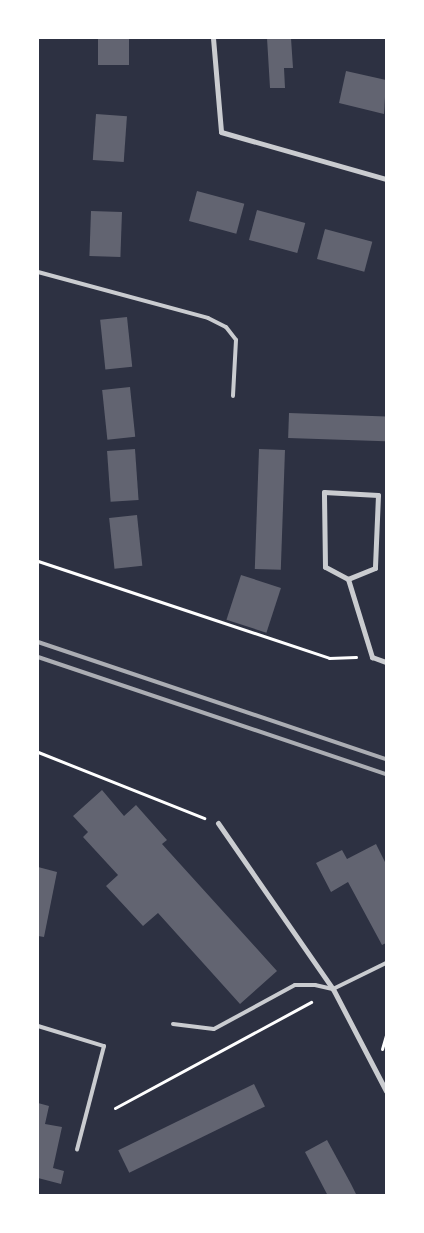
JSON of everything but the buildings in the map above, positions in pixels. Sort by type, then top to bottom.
[{"type":"street","points":[[213,38],[221,132],[386,179]]},
{"type":"street","points":[[348,579],[376,568],[378,495],[324,492],[325,567],[348,579],[372,657],[386,662]]},
{"type":"street","points":[[218,823],[333,990],[386,1091]]},
{"type":"lane","points":[[38,272],[208,318],[226,327],[236,340],[233,396]]},
{"type":"lane","points":[[173,1024],[214,1029],[295,985],[333,990],[386,963]]},
{"type":"lane","points":[[38,1026],[104,1046],[77,1150]]},
{"type":"path","points":[[38,561],[328,658],[372,657]]},
{"type":"path","points":[[38,752],[218,823]]},
{"type":"path","points":[[115,1108],[333,990]]},
{"type":"railway","points":[[38,642],[386,759]]},
{"type":"railway","points":[[38,657],[386,774]]}]
